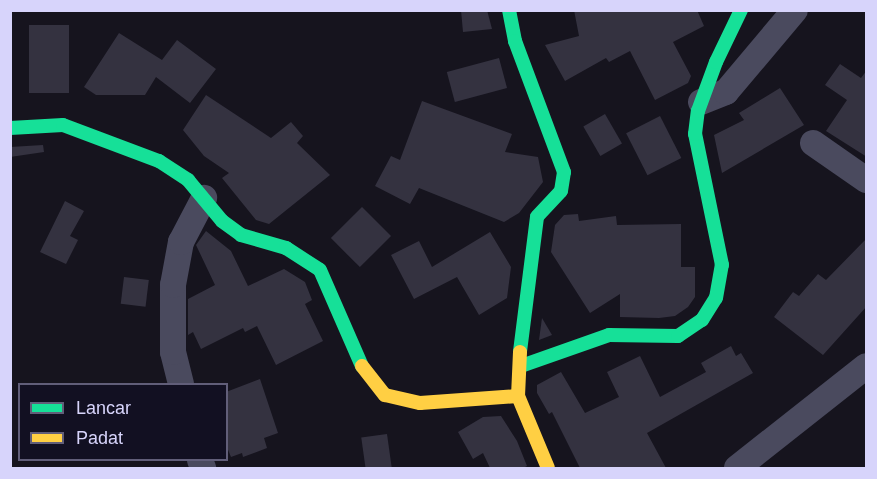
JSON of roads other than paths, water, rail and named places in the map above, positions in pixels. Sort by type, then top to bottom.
[{"type":"street","points":[[509,10],[514,41],[564,172],[561,191],[537,217],[520,343],[521,366],[518,396],[548,468]]},
{"type":"street","points":[[521,366],[609,335],[646,338],[678,336],[702,320],[716,298],[722,265],[707,184],[697,157],[695,134],[701,102],[741,10]]},
{"type":"street","points":[[701,102],[726,92],[795,10]]},
{"type":"street","points":[[10,128],[63,125],[159,161],[188,180],[241,236],[286,248],[320,270],[356,354],[369,379],[384,396],[420,403],[518,396]]},
{"type":"street","points":[[813,143],[867,180]]},
{"type":"street","points":[[181,383],[173,352],[173,285],[181,242],[204,198]]},
{"type":"street","points":[[737,468],[867,366]]}]
